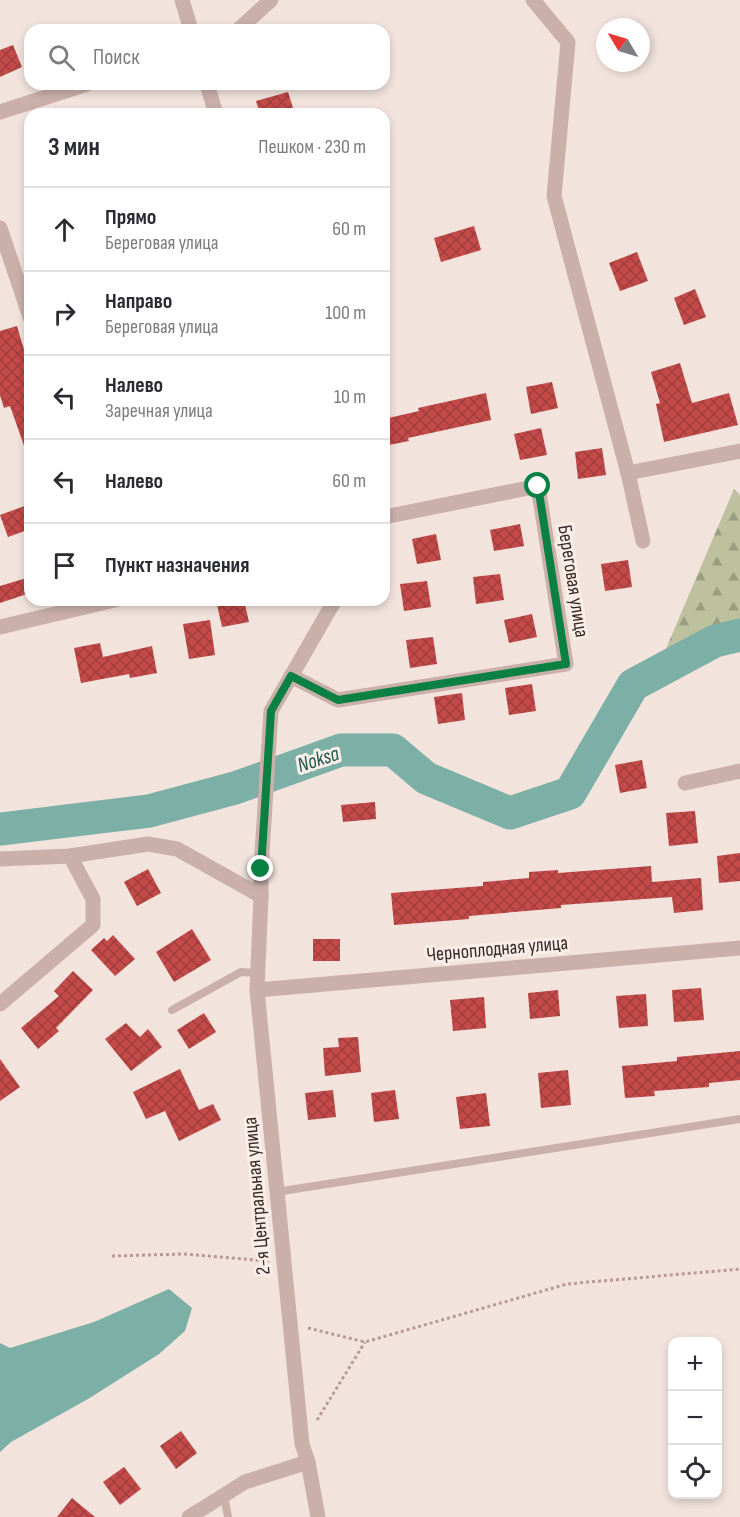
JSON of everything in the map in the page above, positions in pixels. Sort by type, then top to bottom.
[{"type":"street","points":[[182,0],[189,24]]},
{"type":"street","points":[[245,24],[271,0]]},
{"type":"street","points":[[534,0],[568,42],[554,196],[628,473],[643,541]]},
{"type":"street","points":[[0,112],[68,90]]},
{"type":"street","points":[[209,90],[214,108]]},
{"type":"street","points":[[0,228],[24,299]]},
{"type":"street","points":[[628,473],[740,451]]},
{"type":"street","name":"Береговая улица","points":[[291,676],[338,700],[566,664],[538,486],[390,516]]},
{"type":"street","points":[[0,627],[89,606]]},
{"type":"street","points":[[291,676],[332,606]]},
{"type":"street","name":"2-я Центральная улица","points":[[291,676],[271,711],[261,869],[257,990],[302,1444],[308,1462],[318,1517]]},
{"type":"street","points":[[685,783],[740,771]]},
{"type":"street","points":[[0,859],[70,856],[148,844],[177,849],[261,896]]},
{"type":"street","points":[[0,1004],[93,925],[93,899],[70,856]]},
{"type":"street","name":"Черноплодная улица","points":[[257,990],[740,948]]},
{"type":"street","points":[[189,1517],[245,1482],[308,1462]]},
{"type":"lane","points":[[172,1010],[241,972],[258,972]]},
{"type":"lane","points":[[276,1192],[740,1119]]},
{"type":"lane","points":[[224,1496],[228,1517]]},
{"type":"path","points":[[111,1256],[185,1254],[283,1263]]},
{"type":"path","points":[[289,1323],[365,1342],[567,1284],[740,1269]]},
{"type":"path","points":[[302,1444],[365,1342]]},
{"type":"green space","points":[[734,489],[740,495],[740,620],[665,651]]},
{"type":"water","points":[[169,1289],[192,1308],[185,1331],[159,1354],[88,1399],[11,1442],[0,1452],[0,1343],[10,1348],[94,1322]]},
{"type":"building","points":[[13,45],[22,67],[0,77],[0,50]]},
{"type":"building","points":[[288,92],[293,108],[258,108],[256,101]]},
{"type":"building","points":[[474,226],[481,250],[441,262],[434,238]]},
{"type":"building","points":[[637,252],[648,281],[620,291],[609,263]]},
{"type":"building","points":[[695,289],[706,317],[684,325],[674,298]]},
{"type":"building","points":[[17,326],[24,350],[24,446],[10,406],[4,408],[0,395],[0,331]]},
{"type":"building","points":[[680,363],[692,403],[729,393],[738,425],[664,442],[656,404],[660,403],[651,372]]},
{"type":"building","points":[[552,382],[558,408],[531,414],[526,387]]},
{"type":"building","points":[[486,393],[491,420],[408,438],[409,441],[390,445],[390,418],[419,411],[418,408]]},
{"type":"building","points":[[541,428],[547,455],[520,460],[514,434]]},
{"type":"building","points":[[602,448],[606,475],[578,479],[575,452]]},
{"type":"building","points":[[24,506],[24,531],[8,537],[0,515]]},
{"type":"building","points":[[520,524],[524,546],[494,551],[490,530]]},
{"type":"building","points":[[436,534],[441,560],[417,564],[412,539]]},
{"type":"building","points":[[628,560],[632,587],[605,591],[601,564]]},
{"type":"building","points":[[500,574],[504,600],[476,604],[473,577]]},
{"type":"building","points":[[24,579],[24,595],[0,603],[0,586]]},
{"type":"building","points":[[427,581],[431,607],[404,611],[400,584]]},
{"type":"building","points":[[217,606],[245,606],[249,622],[222,627]]},
{"type":"building","points":[[532,614],[537,637],[509,643],[504,620]]},
{"type":"building","points":[[210,620],[215,655],[189,659],[183,624]]},
{"type":"building","points":[[433,637],[437,664],[410,668],[406,640]]},
{"type":"building","points":[[100,643],[103,657],[152,646],[157,673],[130,678],[129,674],[81,683],[74,648]]},
{"type":"building","points":[[532,684],[536,711],[509,715],[505,688]]},
{"type":"building","points":[[462,693],[465,720],[438,724],[434,697]]},
{"type":"building","points":[[642,760],[647,788],[620,793],[615,765]]},
{"type":"building","points":[[375,802],[376,819],[343,822],[341,805]]},
{"type":"building","points":[[695,811],[698,843],[669,846],[666,813]]},
{"type":"building","points":[[740,853],[740,881],[719,883],[717,856]]},
{"type":"building","points":[[651,866],[652,882],[701,878],[703,910],[674,913],[672,897],[561,905],[561,908],[394,925],[391,893],[483,886],[483,882],[529,878],[529,872],[558,870],[558,873]]},
{"type":"building","points":[[148,869],[161,893],[137,906],[124,882]]},
{"type":"building","points":[[192,929],[211,960],[174,982],[156,952]]},
{"type":"building","points":[[113,935],[135,959],[115,976],[91,950],[104,938],[107,941]]},
{"type":"building","points":[[313,939],[340,939],[340,961],[313,961]]},
{"type":"building","points":[[73,971],[93,990],[56,1028],[59,1031],[38,1049],[21,1028],[59,996],[54,991]]},
{"type":"building","points":[[701,988],[704,1020],[674,1022],[672,990]]},
{"type":"building","points":[[558,990],[560,1016],[530,1019],[528,993]]},
{"type":"building","points":[[646,994],[648,1026],[619,1028],[616,996]]},
{"type":"building","points":[[484,997],[486,1028],[453,1031],[450,1000]]},
{"type":"building","points":[[204,1013],[216,1032],[189,1049],[177,1030]]},
{"type":"building","points":[[126,1023],[140,1037],[148,1029],[162,1047],[131,1071],[105,1039]]},
{"type":"building","points":[[358,1037],[361,1072],[325,1076],[323,1048],[339,1047],[338,1038]]},
{"type":"building","points":[[740,1051],[740,1080],[709,1083],[709,1087],[654,1091],[655,1096],[625,1098],[622,1066],[677,1061],[677,1057]]},
{"type":"building","points":[[0,1059],[20,1087],[0,1101]]},
{"type":"building","points":[[180,1069],[199,1110],[213,1104],[221,1120],[179,1141],[165,1111],[146,1119],[133,1092]]},
{"type":"building","points":[[568,1070],[571,1105],[541,1108],[538,1073]]},
{"type":"building","points":[[333,1090],[336,1117],[308,1120],[305,1093]]},
{"type":"building","points":[[395,1090],[399,1119],[374,1122],[371,1093]]},
{"type":"building","points":[[486,1093],[490,1126],[460,1129],[456,1097]]},
{"type":"building","points":[[181,1431],[197,1453],[176,1469],[160,1446]]},
{"type":"building","points":[[124,1467],[141,1489],[120,1505],[103,1482]]},
{"type":"building","points":[[72,1498],[95,1517],[57,1517]]},
{"type":"waterway","name":"Noksa","points":[[0,829],[149,811],[235,788],[341,750],[393,750],[426,778],[510,813],[570,793],[633,685],[715,641],[740,635]]},
{"type":"route","points":[[261,869],[271,711],[291,676],[338,700],[566,664],[538,486]]}]
